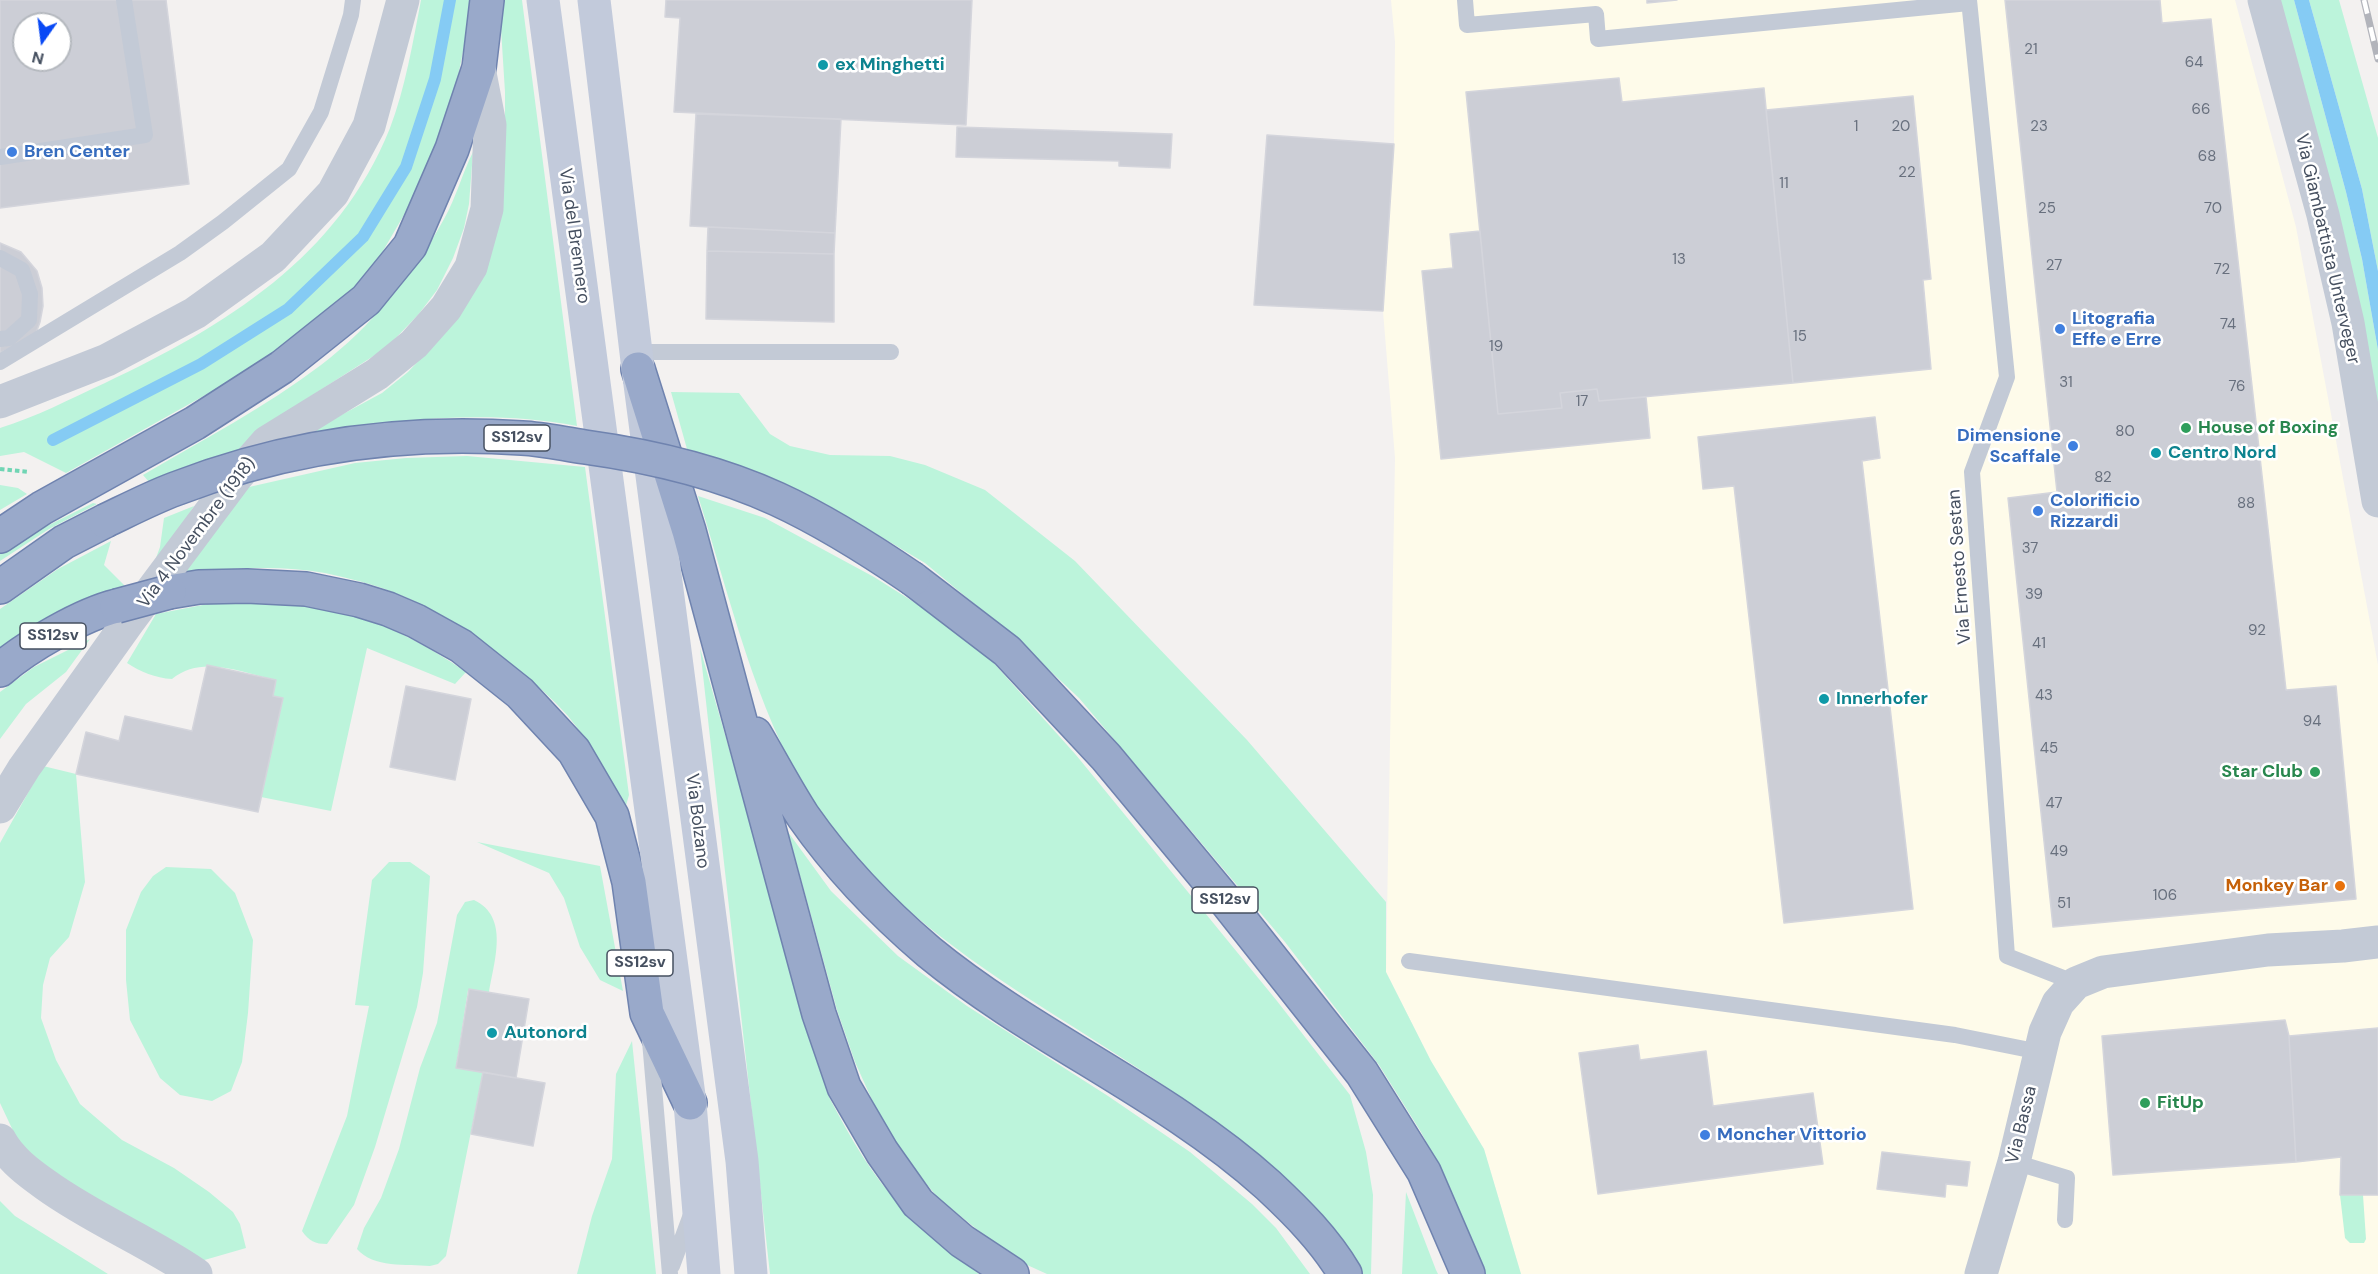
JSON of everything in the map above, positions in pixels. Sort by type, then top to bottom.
[{"type":"highway","points":[[0,536],[42,508],[195,423],[282,367],[366,300],[410,246],[452,149],[479,68],[487,0]]},
{"type":"highway","points":[[637,361],[689,531],[816,1003],[844,1087],[882,1152],[918,1203],[962,1240],[1012,1274]]},
{"type":"highway","name":"SS12sv","points":[[0,587],[64,542],[174,489],[295,452],[350,442],[433,436],[524,438],[623,452],[705,471],[776,498],[848,535],[913,579],[1007,651],[1106,757],[1229,905],[1362,1072],[1424,1172],[1468,1274]]},
{"type":"highway","name":"SS12sv","points":[[0,670],[11,660],[74,623],[111,607],[199,587],[247,586],[306,590],[369,603],[416,621],[461,646],[520,693],[574,751],[612,816],[629,882],[648,1013],[690,1103]]},
{"type":"highway","points":[[737,704],[804,816],[864,892],[930,952],[1002,1004],[1178,1116],[1238,1158],[1289,1204],[1332,1252],[1345,1274]]},
{"type":"main road","name":"Via del Brennero","points":[[543,0],[690,1103]]},
{"type":"main road","points":[[594,0],[637,361]]},
{"type":"main road","name":"Via Bolzano","points":[[637,361],[742,1161],[751,1274]]},
{"type":"main road","points":[[690,1103],[704,1274]]},
{"type":"street","points":[[0,402],[107,360],[195,313],[273,257],[333,193],[369,126],[403,0]]},
{"type":"street","name":"Via Giambattista Unterveger","points":[[2264,0],[2323,216],[2345,313],[2378,501]]},
{"type":"street","name":"Via 4 Novembre (1918)","points":[[0,807],[24,768],[129,621],[238,475],[267,442],[377,374],[414,345],[446,308],[471,267],[487,209],[490,125],[479,68]]},
{"type":"street","points":[[2076,983],[2103,972],[2115,970],[2268,950],[2378,942]]},
{"type":"street","name":"Via Bassa","points":[[1982,1274],[2014,1162],[2045,1032],[2058,1003],[2076,983]]},
{"type":"street","points":[[0,1140],[24,1169],[77,1208],[165,1254],[196,1274]]},
{"type":"lane","points":[[0,157],[145,135],[124,0]]},
{"type":"lane","points":[[0,362],[180,253],[289,169],[321,112],[351,15],[353,0]]},
{"type":"lane","points":[[1465,0],[1467,25],[1596,14],[1598,39],[1969,2]]},
{"type":"lane","name":"Via Ernesto Sestan","points":[[1969,2],[2007,377],[1972,472],[2007,956],[2076,983]]},
{"type":"lane","points":[[0,258],[22,270],[30,294],[29,320],[9,338],[0,339]]},
{"type":"lane","points":[[637,361],[891,352]]},
{"type":"lane","points":[[1409,961],[1954,1035],[2040,1052]]},
{"type":"lane","points":[[648,1013],[670,1272]]},
{"type":"lane","points":[[2014,1162],[2067,1178],[2065,1220]]},
{"type":"lane","points":[[670,1272],[698,1197]]},
{"type":"path","points":[[0,469],[34,472]]},
{"type":"shaded area","points":[[1391,0],[2235,0],[2296,227],[2378,665],[2378,1274],[1521,1274],[1484,1149],[1431,1061],[1386,972],[1395,458],[1383,311],[1394,144],[1395,42]]},
{"type":"green space","points":[[421,0],[473,0],[458,77],[422,184],[380,256],[352,291],[284,346],[225,384],[66,473],[24,452],[0,456],[0,428],[40,413],[105,383],[193,337],[234,312],[273,283],[309,251],[340,215],[368,174],[390,128],[412,49]]},
{"type":"green space","points":[[502,0],[522,0],[577,426],[509,418],[475,417],[374,424],[306,434],[382,393],[408,372],[438,340],[505,149]]},
{"type":"green space","points":[[2274,0],[2294,0],[2362,259],[2378,350],[2378,438]]},
{"type":"green space","points":[[2309,0],[2339,0],[2378,138],[2378,271],[2362,189]]},
{"type":"green space","points":[[473,152],[469,204],[464,228],[453,258],[437,290],[418,315],[386,348],[258,430],[238,450],[190,465],[149,482],[143,475],[234,423],[300,380],[339,350],[374,317],[405,279],[432,240],[448,211]]},
{"type":"green space","points":[[671,392],[739,393],[770,434],[790,446],[830,455],[890,456],[925,465],[985,490],[1075,561],[1247,740],[1386,902],[1386,972],[1431,1061],[1484,1149],[1521,1274],[1480,1274],[1449,1185],[1421,1132],[1379,1065],[1285,942],[1079,698],[1012,635],[925,563],[826,504],[721,459],[687,449]]},
{"type":"green space","points":[[467,456],[585,467],[629,795],[625,809],[592,749],[556,703],[502,658],[420,604],[369,584],[307,570],[252,568],[180,573],[249,487],[355,463],[406,458]]},
{"type":"green space","points":[[0,485],[18,488],[27,494],[0,510]]},
{"type":"green space","points":[[698,496],[765,518],[874,577],[928,611],[991,660],[1076,755],[1277,1001],[1350,1095],[1366,1152],[1373,1195],[1371,1274],[1357,1274],[1245,1146],[1190,1103],[955,948],[901,904],[852,854],[810,797],[774,727],[745,650]]},
{"type":"green space","points":[[93,503],[97,504],[49,529],[0,561],[0,553],[33,533]]},
{"type":"green space","points":[[194,506],[148,580],[160,547],[164,518]]},
{"type":"green space","points":[[111,541],[104,565],[125,586],[60,612],[0,648],[0,609],[58,569]]},
{"type":"green space","points":[[293,602],[356,616],[389,628],[437,653],[466,672],[455,684],[367,648],[331,811],[261,797],[283,699],[273,696],[276,680],[209,666],[184,672],[172,679],[148,674],[127,663],[156,614],[213,603]]},
{"type":"green space","points":[[90,639],[66,672],[26,704],[0,739],[0,692],[34,667]]},
{"type":"green space","points":[[700,648],[830,1099],[862,1156],[891,1195],[929,1234],[979,1274],[770,1274]]},
{"type":"green space","points":[[43,766],[76,774],[85,882],[69,937],[50,958],[43,985],[41,1018],[56,1060],[80,1104],[122,1140],[174,1168],[233,1212],[240,1224],[246,1248],[201,1261],[44,1170],[16,1137],[0,1103],[0,843]]},
{"type":"green space","points":[[788,832],[831,891],[898,956],[967,1006],[1108,1096],[1190,1152],[1252,1204],[1276,1228],[1310,1274],[1047,1274],[1014,1259],[938,1198],[902,1154],[877,1111],[855,1062],[837,1010]]},
{"type":"green space","points":[[477,842],[600,866],[623,991],[600,980],[580,947],[564,898],[549,873]]},
{"type":"green space","points":[[389,862],[410,862],[430,876],[423,973],[417,1007],[375,1147],[354,1205],[327,1244],[319,1243],[310,1240],[302,1231],[347,1116],[369,1006],[355,1005],[372,880]]},
{"type":"green space","points":[[166,867],[211,869],[235,893],[253,940],[242,1062],[231,1091],[212,1101],[180,1095],[160,1078],[130,1020],[126,980],[126,930],[141,892],[153,876]]},
{"type":"green space","points":[[474,900],[492,917],[496,928],[496,954],[489,993],[468,990],[456,1067],[483,1072],[446,1256],[438,1264],[430,1266],[381,1262],[364,1255],[357,1249],[364,1228],[381,1198],[399,1149],[420,1068],[437,1023],[457,915],[465,902]]},
{"type":"green space","points":[[632,1041],[656,1274],[577,1274],[592,1216],[612,1159],[616,1074]]},
{"type":"green space","points":[[1406,1192],[1436,1270],[1438,1274],[1402,1274]]},
{"type":"green space","points":[[2340,1195],[2363,1195],[2366,1239],[2364,1243],[2350,1243],[2345,1238]]},
{"type":"green space","points":[[0,1201],[15,1216],[108,1274],[0,1274]]},
{"type":"water","points":[[2294,0],[2309,0],[2362,189],[2378,271],[2378,350],[2362,259],[2346,192]]},
{"type":"building","points":[[0,0],[166,0],[189,184],[0,208]]},
{"type":"building","name":"ex Minghetti","points":[[666,0],[972,0],[966,125],[674,112],[680,18],[665,17]]},
{"type":"building","points":[[1647,0],[1677,0],[1647,3]]},
{"type":"building","name":"Centro Nord","points":[[2005,0],[2160,0],[2162,23],[2211,19],[2286,690],[2336,686],[2356,899],[2053,927],[2008,498],[2057,492]]},
{"type":"building","points":[[1619,78],[1622,102],[1764,88],[1793,383],[1599,401],[1597,389],[1560,393],[1562,408],[1498,414],[1466,92]]},
{"type":"building","points":[[1913,96],[1931,279],[1923,280],[1931,369],[1793,383],[1766,110]]},
{"type":"building","points":[[696,114],[841,119],[835,233],[690,226]]},
{"type":"building","points":[[957,127],[1172,134],[1170,168],[1119,166],[1119,161],[956,157]]},
{"type":"building","points":[[1267,135],[1394,144],[1383,311],[1254,305]]},
{"type":"building","points":[[708,227],[835,233],[834,254],[707,251]]},
{"type":"building","points":[[1480,231],[1498,414],[1562,408],[1560,393],[1597,389],[1599,401],[1646,397],[1650,438],[1441,459],[1422,271],[1453,268],[1450,234]]},
{"type":"building","points":[[0,243],[21,252],[37,271],[42,288],[43,306],[35,336],[0,353]]},
{"type":"building","points":[[707,251],[834,254],[834,322],[706,319]]},
{"type":"building","name":"Innerhofer","points":[[1875,417],[1880,458],[1862,461],[1913,909],[1784,923],[1734,486],[1703,489],[1698,437]]},
{"type":"building","points":[[207,665],[276,680],[273,696],[283,698],[258,812],[76,774],[86,732],[119,741],[125,716],[192,731]]},
{"type":"building","points":[[406,686],[471,699],[455,780],[390,767]]},
{"type":"building","name":"Autonord","points":[[469,989],[529,999],[516,1078],[456,1068]]},
{"type":"building","points":[[2285,1020],[2289,1036],[2296,1162],[2113,1175],[2102,1036]]},
{"type":"building","points":[[2378,1028],[2378,1195],[2340,1195],[2341,1157],[2296,1162],[2289,1036]]},
{"type":"building","name":"Moncher Vittorio","points":[[1638,1045],[1640,1060],[1706,1051],[1713,1106],[1813,1093],[1823,1164],[1598,1194],[1579,1053]]},
{"type":"building","points":[[483,1072],[545,1083],[533,1146],[471,1134]]},
{"type":"building","points":[[1882,1152],[1970,1162],[1967,1186],[1946,1184],[1945,1197],[1877,1189]]},
{"type":"waterway","points":[[53,440],[201,364],[288,309],[363,237],[406,167],[435,79],[450,0]]},
{"type":"railway","points":[[2364,0],[2378,59]]},
{"type":"place","name":"ex Minghetti","points":[[823,65]]},
{"type":"place","name":"Bren Center","points":[[12,152]]},
{"type":"place","name":"Litografia Effe e Erre","points":[[2060,329]]},
{"type":"place","name":"House of Boxing","points":[[2186,428]]},
{"type":"place","name":"Dimensione Scaffale","points":[[2073,446]]},
{"type":"place","name":"Centro Nord","points":[[2156,453]]},
{"type":"place","name":"Colorificio Rizzardi","points":[[2038,511]]},
{"type":"place","name":"Innerhofer","points":[[1824,699]]},
{"type":"place","name":"Star Club","points":[[2315,772]]},
{"type":"place","name":"Monkey Bar","points":[[2340,886]]},
{"type":"place","name":"Autonord","points":[[492,1033]]},
{"type":"place","name":"FitUp","points":[[2145,1103]]},
{"type":"place","name":"Moncher Vittorio","points":[[1705,1135]]}]
